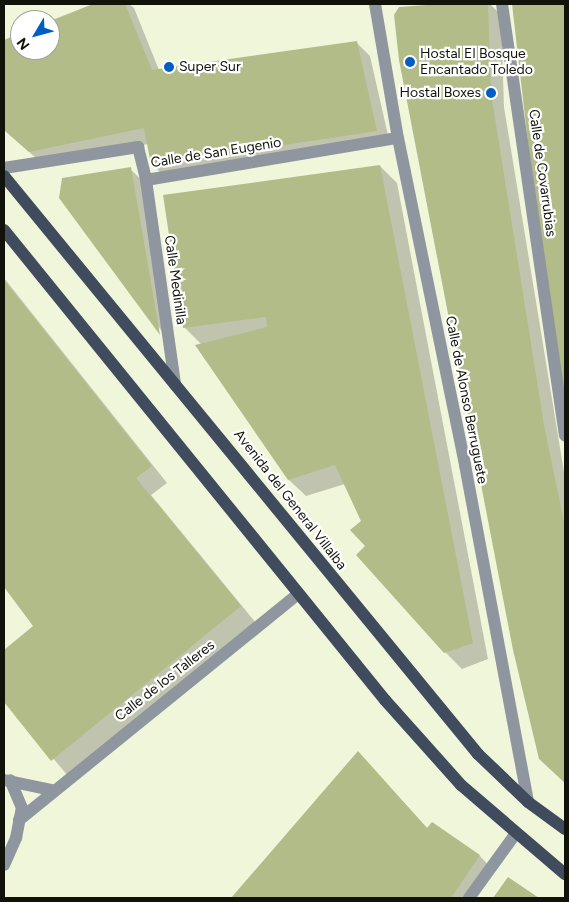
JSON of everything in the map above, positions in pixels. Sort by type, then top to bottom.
[{"type":"main road","name":"Avenida del General Villalba","points":[[4,176],[472,746],[528,802],[565,829]]},
{"type":"main road","points":[[4,230],[297,595],[461,785],[565,874]]},
{"type":"street","name":"Calle de Alonso Berruguete","points":[[375,4],[398,138],[465,465],[528,802]]},
{"type":"street","name":"Calle de Covarrubias","points":[[502,4],[564,427]]},
{"type":"street","name":"Calle de San Eugenio","points":[[4,168],[138,147],[146,180],[398,138]]},
{"type":"street","name":"Calle Medinilla","points":[[146,180],[175,385]]},
{"type":"street","name":"Calle de los Talleres","points":[[20,820],[52,790],[297,595]]},
{"type":"street","points":[[7,780],[52,790]]},
{"type":"street","points":[[4,865],[16,838],[22,808],[7,780]]},
{"type":"street","points":[[469,898],[516,833]]},
{"type":"building","points":[[93,4],[125,4],[152,70],[357,41],[377,131],[151,165],[144,128],[29,152],[4,130],[4,40],[10,37],[10,60],[60,60],[60,17]]},
{"type":"building","points":[[440,4],[488,4],[491,93],[544,425],[565,527],[565,783],[539,759],[513,650],[399,60],[394,15],[399,7]]},
{"type":"building","points":[[512,4],[565,4],[565,404],[536,212]]},
{"type":"building","points":[[380,165],[473,643],[444,653],[356,555],[365,546],[350,530],[361,521],[335,465],[288,480],[195,345],[267,327],[266,317],[183,328],[163,195]]},
{"type":"building","points":[[131,167],[160,335],[59,198],[62,178]]},
{"type":"building","points":[[4,280],[152,466],[136,478],[241,606],[51,761],[4,702],[4,650],[33,626],[4,587]]},
{"type":"building","points":[[358,751],[427,828],[432,822],[480,855],[451,898],[231,898]]},
{"type":"building","points":[[508,877],[539,898],[493,898]]},
{"type":"place","name":"Hostal El Bosque Encantado Toledo","points":[[410,62]]},
{"type":"place","name":"Super Sur","points":[[169,67]]},
{"type":"place","name":"Hostal Boxes","points":[[491,93]]}]
